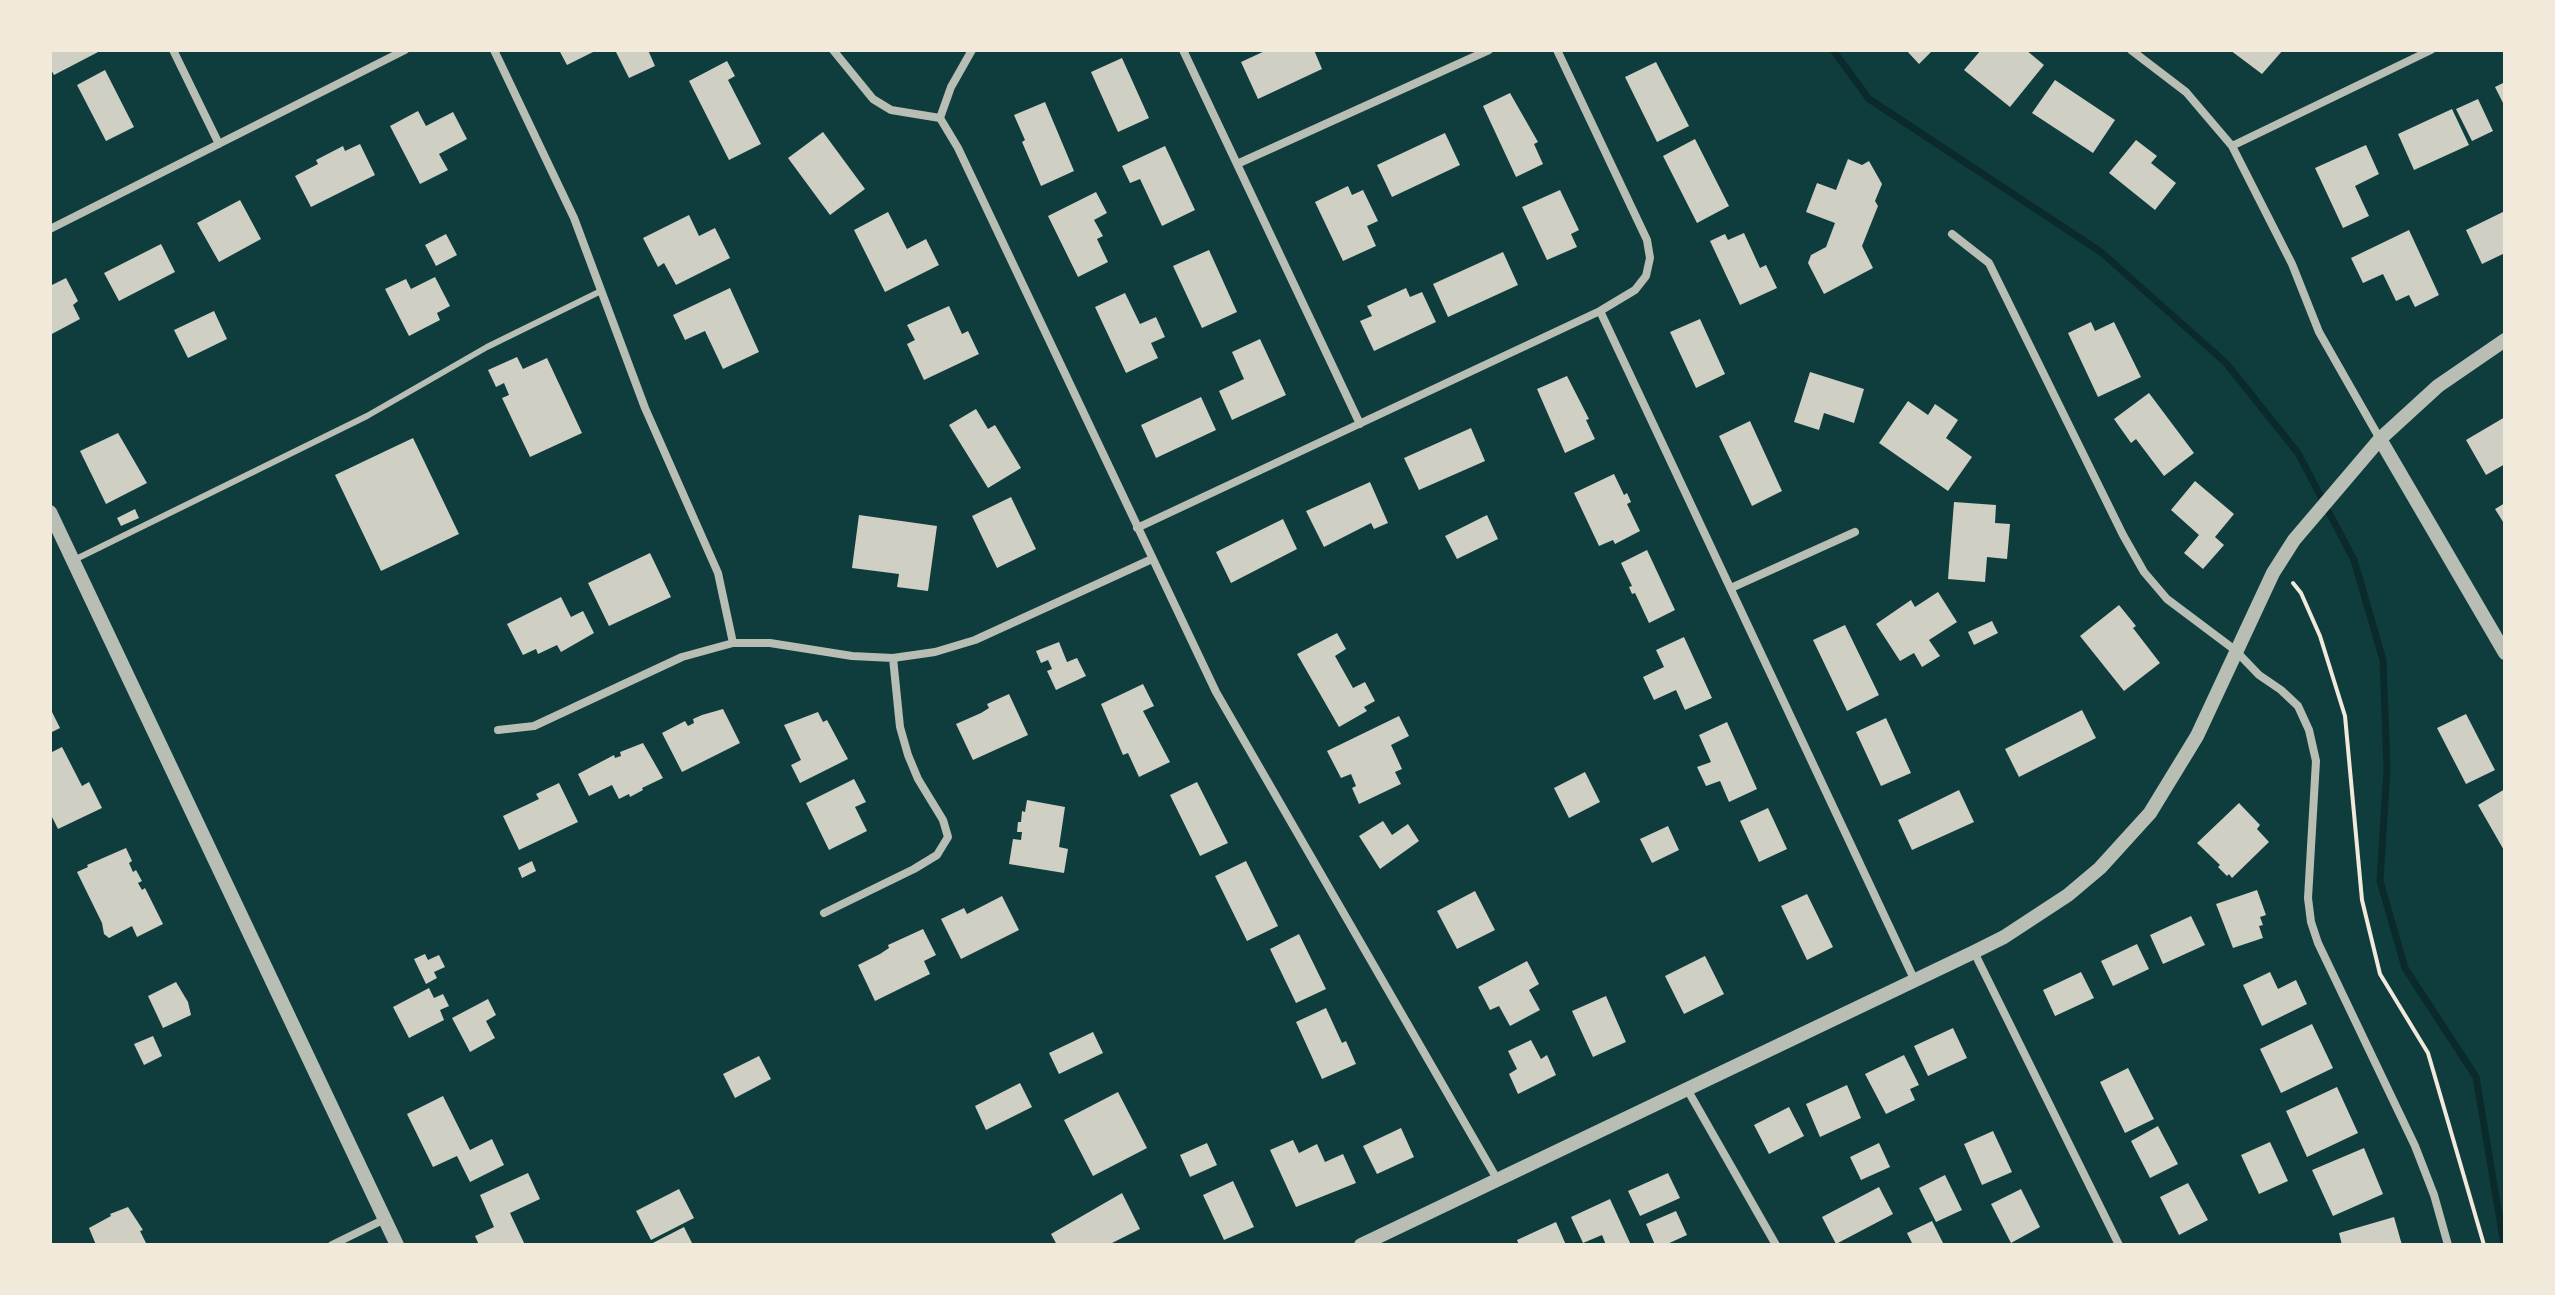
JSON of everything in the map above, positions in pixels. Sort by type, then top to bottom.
[{"type":"street","points":[[173,50],[219,144]]},
{"type":"street","points":[[50,229],[405,50]]},
{"type":"street","points":[[494,50],[554,172],[645,408],[718,573],[733,643]]},
{"type":"street","points":[[833,50],[873,99],[891,110],[940,118],[958,148],[1216,692],[1497,1179]]},
{"type":"street","points":[[940,118],[951,87],[972,50]]},
{"type":"street","points":[[1183,50],[1360,424]]},
{"type":"street","points":[[1237,164],[1489,50]]},
{"type":"street","points":[[1137,528],[1600,311],[1635,290],[1646,276],[1650,258],[1647,240],[1557,50]]},
{"type":"street","points":[[2131,50],[2186,92],[2232,146],[2292,264],[2319,332],[2505,653]]},
{"type":"street","points":[[2232,146],[2431,50]]},
{"type":"street","points":[[1952,234],[1989,263],[2144,572],[2167,599],[2235,650],[2259,675],[2298,706],[2309,730],[2316,761],[2308,882],[2311,922],[2318,943],[2415,1146],[2434,1195],[2448,1245]]},
{"type":"street","points":[[1600,311],[1915,981]]},
{"type":"street","points":[[1361,1245],[1974,952],[2004,937],[2068,895],[2126,841],[2150,813],[2197,736],[2235,650],[2282,558],[2335,489],[2380,439],[2438,386],[2505,340]]},
{"type":"street","points":[[50,512],[397,1245]]},
{"type":"street","points":[[1731,588],[1855,532]]},
{"type":"street","points":[[498,730],[534,726],[682,657],[733,643],[770,643],[852,656],[893,658],[935,652],[975,640],[1152,559]]},
{"type":"street","points":[[824,913],[937,855],[948,837],[943,820],[918,779],[908,755],[900,727],[893,658]]},
{"type":"street","points":[[1974,952],[2119,1245]]},
{"type":"street","points":[[1687,1089],[1776,1245]]},
{"type":"street","points":[[332,1245],[385,1219]]},
{"type":"lane","points":[[72,561],[367,416],[487,347],[601,291]]},
{"type":"path","points":[[2293,583],[2301,593],[2320,636],[2345,716],[2362,900],[2380,974],[2428,1053],[2484,1245]]},
{"type":"building","points":[[50,50],[102,50],[54,75],[50,68]]},
{"type":"building","points":[[559,50],[597,50],[567,65]]},
{"type":"building","points":[[648,50],[655,66],[629,78],[616,52]]},
{"type":"building","points":[[1267,50],[1314,50],[1322,69],[1258,99],[1241,62]]},
{"type":"building","points":[[1906,50],[1933,50],[1919,64]]},
{"type":"building","points":[[1981,50],[2026,50],[2044,65],[2010,107],[1964,70]]},
{"type":"building","points":[[2230,50],[2283,50],[2262,74]]},
{"type":"building","points":[[1122,58],[1149,118],[1118,132],[1091,72]]},
{"type":"building","points":[[727,61],[735,76],[728,80],[761,144],[729,160],[689,81]]},
{"type":"building","points":[[1656,62],[1689,126],[1657,142],[1625,77]]},
{"type":"building","points":[[105,70],[134,127],[106,141],[77,85]]},
{"type":"building","points":[[2055,80],[2115,120],[2093,153],[2032,113]]},
{"type":"building","points":[[2505,82],[2505,107],[2495,87]]},
{"type":"building","points":[[1510,93],[1538,142],[1534,144],[1543,164],[1516,177],[1483,106]]},
{"type":"building","points":[[2478,99],[2493,131],[2472,141],[2456,109]]},
{"type":"building","points":[[1045,102],[1074,171],[1041,186],[1014,115]]},
{"type":"building","points":[[2452,109],[2469,145],[2414,170],[2398,134]]},
{"type":"building","points":[[418,111],[426,126],[453,112],[467,139],[439,154],[448,170],[420,184],[390,126]]},
{"type":"building","points":[[823,132],[865,189],[830,215],[788,158]]},
{"type":"building","points":[[1445,133],[1460,165],[1392,197],[1377,165]]},
{"type":"building","points":[[1695,139],[1729,206],[1697,223],[1663,156]]},
{"type":"building","points":[[2136,140],[2157,156],[2151,163],[2176,183],[2155,210],[2109,173]]},
{"type":"building","points":[[360,144],[375,175],[311,207],[295,176],[318,164],[316,160],[343,146],[345,151]]},
{"type":"building","points":[[2366,145],[2379,174],[2355,186],[2369,216],[2343,228],[2315,168]]},
{"type":"building","points":[[1165,146],[1195,210],[1162,226],[1140,179],[1130,183],[1122,166]]},
{"type":"building","points":[[1848,159],[1862,165],[1869,161],[1882,184],[1875,201],[1878,206],[1862,246],[1873,268],[1824,294],[1808,263],[1811,255],[1826,247],[1835,223],[1806,212],[1817,183],[1836,190]]},
{"type":"building","points":[[1348,186],[1352,195],[1363,190],[1378,221],[1367,226],[1376,246],[1343,261],[1315,202]]},
{"type":"building","points":[[1560,190],[1579,230],[1571,234],[1577,247],[1547,260],[1522,207]]},
{"type":"building","points":[[1096,192],[1107,213],[1094,220],[1103,236],[1097,239],[1108,262],[1078,277],[1048,216]]},
{"type":"building","points":[[240,200],[261,239],[219,262],[197,223]]},
{"type":"building","points":[[2505,211],[2505,253],[2482,264],[2466,230]]},
{"type":"building","points":[[888,212],[907,249],[926,239],[939,265],[885,292],[854,230]]},
{"type":"building","points":[[689,215],[699,236],[715,228],[730,258],[676,285],[664,263],[658,267],[643,238]]},
{"type":"building","points":[[2409,230],[2439,295],[2415,307],[2409,295],[2396,301],[2383,274],[2363,283],[2351,258]]},
{"type":"building","points":[[1744,233],[1760,268],[1766,265],[1777,288],[1740,305],[1710,241],[1725,234],[1728,240]]},
{"type":"building","points":[[446,234],[457,255],[436,266],[425,245]]},
{"type":"building","points":[[161,244],[175,272],[119,301],[104,273]]},
{"type":"building","points":[[1209,250],[1237,312],[1202,328],[1173,266]]},
{"type":"building","points":[[1503,252],[1518,285],[1448,317],[1433,284]]},
{"type":"building","points":[[435,277],[450,306],[437,313],[440,320],[409,336],[385,289],[406,279],[411,289]]},
{"type":"building","points":[[66,278],[78,301],[73,305],[80,319],[50,335],[50,286]]},
{"type":"building","points":[[730,288],[759,352],[723,369],[705,331],[685,340],[673,315]]},
{"type":"building","points":[[1406,288],[1410,297],[1422,292],[1436,322],[1374,351],[1360,321],[1372,316],[1367,306]]},
{"type":"building","points":[[1125,293],[1140,324],[1156,317],[1165,337],[1151,343],[1158,358],[1126,373],[1095,307]]},
{"type":"building","points":[[949,306],[962,334],[968,331],[979,354],[924,380],[907,344],[915,340],[907,325]]},
{"type":"building","points":[[214,311],[227,339],[188,358],[174,330]]},
{"type":"building","points":[[1700,319],[1725,374],[1696,388],[1670,332]]},
{"type":"building","points":[[2091,322],[2095,331],[2114,322],[2141,377],[2098,397],[2068,333]]},
{"type":"building","points":[[1260,339],[1286,395],[1232,420],[1219,391],[1244,379],[1232,352]]},
{"type":"building","points":[[517,357],[523,369],[547,358],[582,433],[530,457],[502,398],[509,395],[504,383],[496,387],[488,370]]},
{"type":"building","points":[[1810,372],[1864,389],[1854,423],[1824,413],[1819,430],[1794,422]]},
{"type":"building","points":[[1567,376],[1589,419],[1586,420],[1595,439],[1565,453],[1537,389]]},
{"type":"building","points":[[2149,393],[2194,453],[2164,476],[2136,439],[2131,443],[2114,419]]},
{"type":"building","points":[[1201,397],[1216,430],[1156,458],[1141,425]]},
{"type":"building","points":[[1908,401],[1928,415],[1935,404],[1958,420],[1946,438],[1972,457],[1948,491],[1879,443]]},
{"type":"building","points":[[976,409],[988,429],[995,425],[1021,468],[988,488],[949,425]]},
{"type":"building","points":[[2505,417],[2505,464],[2486,475],[2466,440]]},
{"type":"building","points":[[1750,421],[1782,491],[1752,506],[1719,436]]},
{"type":"building","points":[[1471,428],[1485,461],[1419,490],[1404,458]]},
{"type":"building","points":[[118,433],[147,483],[106,504],[80,451]]},
{"type":"building","points":[[413,438],[459,534],[381,571],[335,475]]},
{"type":"building","points":[[1614,474],[1624,495],[1627,493],[1631,502],[1627,504],[1640,531],[1615,544],[1613,540],[1599,546],[1574,493]]},
{"type":"building","points":[[2195,481],[2234,514],[2215,537],[2224,545],[2203,569],[2184,553],[2199,535],[2171,510]]},
{"type":"building","points":[[1370,482],[1388,523],[1374,529],[1371,523],[1324,547],[1306,511]]},
{"type":"building","points":[[1011,497],[1036,549],[997,568],[972,516]]},
{"type":"building","points":[[1954,502],[1996,505],[1995,523],[2010,524],[2007,559],[1987,557],[1985,582],[1948,579]]},
{"type":"building","points":[[2505,503],[2505,525],[2495,509]]},
{"type":"building","points":[[135,509],[139,518],[121,526],[117,518]]},
{"type":"building","points":[[859,515],[937,526],[928,591],[897,587],[899,574],[852,568]]},
{"type":"building","points":[[1487,515],[1498,539],[1457,559],[1445,536]]},
{"type":"building","points":[[1283,519],[1297,549],[1231,583],[1216,552]]},
{"type":"building","points":[[1647,550],[1675,610],[1649,623],[1635,593],[1632,594],[1629,587],[1632,586],[1621,563]]},
{"type":"building","points":[[650,553],[671,597],[609,626],[588,583]]},
{"type":"building","points":[[1938,592],[1957,622],[1929,640],[1940,656],[1922,667],[1914,653],[1900,661],[1876,624],[1911,600],[1915,607]]},
{"type":"building","points":[[561,597],[571,617],[583,611],[594,633],[561,652],[557,645],[538,654],[536,649],[523,655],[507,624]]},
{"type":"building","points":[[2119,605],[2160,663],[2124,691],[2080,636]]},
{"type":"building","points":[[1992,621],[1998,633],[1974,645],[1968,632]]},
{"type":"building","points":[[1845,625],[1879,695],[1847,711],[1813,640]]},
{"type":"building","points":[[1337,633],[1346,649],[1335,656],[1353,688],[1365,682],[1375,701],[1364,707],[1367,711],[1339,727],[1297,654]]},
{"type":"building","points":[[1684,637],[1712,698],[1685,710],[1676,690],[1654,700],[1643,677],[1664,667],[1656,650]]},
{"type":"building","points":[[1059,642],[1067,662],[1077,658],[1086,676],[1056,690],[1047,671],[1052,669],[1048,660],[1041,663],[1036,651]]},
{"type":"building","points":[[1143,684],[1154,706],[1143,711],[1170,762],[1139,777],[1128,753],[1123,755],[1101,704]]},
{"type":"building","points":[[1009,694],[1028,735],[973,760],[956,724],[981,713],[989,708],[987,704]]},
{"type":"building","points":[[50,708],[60,728],[50,733]]},
{"type":"building","points":[[723,709],[740,743],[682,772],[662,733],[685,721],[688,726],[694,723],[693,719]]},
{"type":"building","points":[[2082,710],[2096,738],[2019,777],[2005,749]]},
{"type":"building","points":[[818,712],[823,722],[827,720],[848,759],[800,783],[791,765],[801,760],[784,725]]},
{"type":"building","points":[[2466,714],[2495,770],[2466,784],[2437,728]]},
{"type":"building","points":[[1399,716],[1409,736],[1391,745],[1402,769],[1395,772],[1401,784],[1359,804],[1352,788],[1356,786],[1351,774],[1341,778],[1327,751]]},
{"type":"building","points":[[1886,718],[1911,773],[1881,786],[1856,732]]},
{"type":"building","points":[[1727,722],[1757,789],[1729,802],[1720,781],[1706,786],[1697,767],[1711,762],[1699,735]]},
{"type":"building","points":[[643,743],[663,778],[630,797],[629,794],[619,799],[612,785],[589,796],[578,774]]},
{"type":"building","points":[[62,747],[82,786],[89,782],[102,808],[58,829],[50,813],[50,753]]},
{"type":"building","points":[[1585,772],[1600,802],[1569,818],[1554,788]]},
{"type":"building","points":[[854,779],[866,802],[855,807],[867,831],[829,850],[806,803]]},
{"type":"building","points":[[1197,782],[1228,843],[1200,856],[1170,795]]},
{"type":"building","points":[[559,783],[578,822],[519,850],[503,816],[539,799],[536,794]]},
{"type":"building","points":[[2505,789],[2505,852],[2478,805]]},
{"type":"building","points":[[1959,790],[1974,822],[1912,850],[1898,820]]},
{"type":"building","points":[[1027,800],[1065,807],[1059,847],[1068,849],[1064,873],[1009,864],[1013,839],[1021,840],[1022,832],[1017,832],[1018,822],[1021,822]]},
{"type":"building","points":[[2239,803],[2260,825],[2257,829],[2269,842],[2232,878],[2197,843]]},
{"type":"building","points":[[1768,808],[1787,849],[1759,862],[1740,821]]},
{"type":"building","points":[[1383,821],[1392,835],[1408,824],[1419,841],[1380,869],[1359,836]]},
{"type":"building","points":[[1668,826],[1679,850],[1652,863],[1640,839]]},
{"type":"building","points":[[126,848],[133,872],[136,870],[142,881],[138,883],[142,890],[145,888],[163,924],[137,937],[132,926],[109,938],[104,934],[102,923],[77,872]]},
{"type":"building","points":[[532,861],[536,871],[522,878],[518,868]]},
{"type":"building","points":[[1246,861],[1278,926],[1247,941],[1215,876]]},
{"type":"building","points":[[2257,890],[2266,915],[2260,917],[2263,938],[2233,948],[2216,904]]},
{"type":"building","points":[[1475,891],[1495,930],[1457,949],[1437,911]]},
{"type":"building","points":[[1807,894],[1833,947],[1807,960],[1781,906]]},
{"type":"building","points":[[1002,896],[1019,930],[961,959],[941,919],[964,908],[967,914]]},
{"type":"building","points":[[2191,916],[2205,945],[2163,964],[2150,935]]},
{"type":"building","points":[[923,929],[936,955],[924,961],[930,974],[875,1001],[858,965],[889,948],[888,945]]},
{"type":"building","points":[[1299,934],[1326,989],[1296,1003],[1270,949]]},
{"type":"building","points":[[2137,944],[2149,969],[2113,986],[2101,961]]},
{"type":"building","points":[[425,954],[428,960],[439,955],[445,967],[434,972],[437,978],[426,984],[414,959]]},
{"type":"building","points":[[1705,956],[1724,994],[1684,1014],[1665,976]]},
{"type":"building","points":[[1527,961],[1539,984],[1529,990],[1540,1010],[1510,1026],[1499,1006],[1490,1010],[1478,987]]},
{"type":"building","points":[[2081,972],[2094,998],[2055,1016],[2043,990]]},
{"type":"building","points":[[2270,972],[2278,989],[2296,980],[2307,1004],[2262,1026],[2243,985]]},
{"type":"building","points":[[176,982],[188,1002],[191,1015],[163,1028],[148,996]]},
{"type":"building","points":[[429,988],[434,998],[443,994],[449,1006],[440,1010],[444,1020],[409,1038],[393,1007]]},
{"type":"building","points":[[1606,996],[1626,1042],[1593,1057],[1572,1011]]},
{"type":"building","points":[[488,999],[496,1015],[486,1021],[495,1038],[470,1052],[452,1018]]},
{"type":"building","points":[[1326,1008],[1342,1043],[1346,1041],[1356,1064],[1322,1079],[1296,1022]]},
{"type":"building","points":[[2312,1024],[2333,1068],[2281,1093],[2260,1049]]},
{"type":"building","points":[[1953,1028],[1967,1058],[1928,1076],[1914,1046]]},
{"type":"building","points":[[1093,1032],[1103,1053],[1059,1074],[1049,1053]]},
{"type":"building","points":[[153,1036],[162,1056],[144,1065],[134,1044]]},
{"type":"building","points":[[1531,1040],[1541,1059],[1547,1055],[1556,1075],[1518,1094],[1509,1074],[1517,1069],[1508,1051]]},
{"type":"building","points":[[1904,1055],[1919,1085],[1910,1089],[1915,1100],[1886,1114],[1865,1074]]},
{"type":"building","points":[[759,1056],[771,1079],[735,1098],[723,1074]]},
{"type":"building","points":[[2128,1068],[2154,1119],[2125,1133],[2100,1082]]},
{"type":"building","points":[[1020,1083],[1032,1107],[986,1130],[975,1106]]},
{"type":"building","points":[[1847,1085],[1861,1118],[1820,1137],[1806,1104]]},
{"type":"building","points":[[2337,1087],[2358,1133],[2307,1157],[2286,1111]]},
{"type":"building","points":[[1118,1092],[1147,1148],[1093,1176],[1064,1120]]},
{"type":"building","points":[[443,1096],[470,1150],[492,1139],[504,1165],[470,1182],[457,1156],[433,1167],[407,1114]]},
{"type":"building","points":[[1789,1107],[1804,1136],[1769,1154],[1754,1125]]},
{"type":"building","points":[[2158,1126],[2178,1164],[2150,1178],[2131,1141]]},
{"type":"building","points":[[1401,1128],[1414,1157],[1377,1174],[1363,1146]]},
{"type":"building","points":[[1993,1131],[2012,1172],[1982,1185],[1964,1144]]},
{"type":"building","points":[[1293,1140],[1299,1153],[1317,1144],[1325,1162],[1343,1154],[1356,1183],[1296,1207],[1270,1150]]},
{"type":"building","points":[[2270,1142],[2288,1181],[2259,1194],[2241,1155]]},
{"type":"building","points":[[1207,1143],[1217,1165],[1190,1177],[1180,1155]]},
{"type":"building","points":[[1879,1143],[1890,1167],[1861,1180],[1850,1157]]},
{"type":"building","points":[[2364,1148],[2383,1194],[2333,1216],[2312,1170]]},
{"type":"building","points":[[528,1173],[540,1199],[510,1213],[525,1245],[479,1245],[475,1236],[494,1227],[480,1195]]},
{"type":"building","points":[[1668,1173],[1680,1198],[1640,1216],[1628,1191]]},
{"type":"building","points":[[1945,1175],[1962,1210],[1936,1222],[1919,1188]]},
{"type":"building","points":[[1233,1181],[1254,1227],[1224,1240],[1203,1195]]},
{"type":"building","points":[[2188,1183],[2208,1220],[2179,1235],[2160,1197]]},
{"type":"building","points":[[1879,1187],[1893,1214],[1836,1244],[1822,1217]]},
{"type":"building","points":[[679,1189],[694,1218],[651,1240],[636,1211]]},
{"type":"building","points":[[2021,1189],[2040,1227],[2011,1243],[1991,1204]]},
{"type":"building","points":[[1122,1193],[1140,1229],[1108,1245],[1057,1245],[1051,1234]]},
{"type":"building","points":[[1610,1199],[1631,1245],[1606,1245],[1602,1235],[1583,1243],[1571,1217]]},
{"type":"building","points":[[128,1207],[143,1230],[140,1231],[147,1245],[96,1245],[89,1228]]},
{"type":"building","points":[[1676,1211],[1687,1235],[1665,1245],[1655,1245],[1646,1224]]},
{"type":"building","points":[[2394,1217],[2402,1245],[2342,1245],[2339,1233]]},
{"type":"building","points":[[1932,1221],[1944,1245],[1913,1245],[1907,1233]]},
{"type":"building","points":[[1556,1222],[1566,1245],[1519,1245],[1517,1240]]},
{"type":"building","points":[[684,1227],[693,1245],[649,1245]]},
{"type":"waterway","points":[[1833,50],[1869,99],[2101,252],[2226,363],[2298,453],[2354,560],[2383,660],[2387,769],[2380,881],[2405,968],[2476,1077],[2504,1245]]}]
